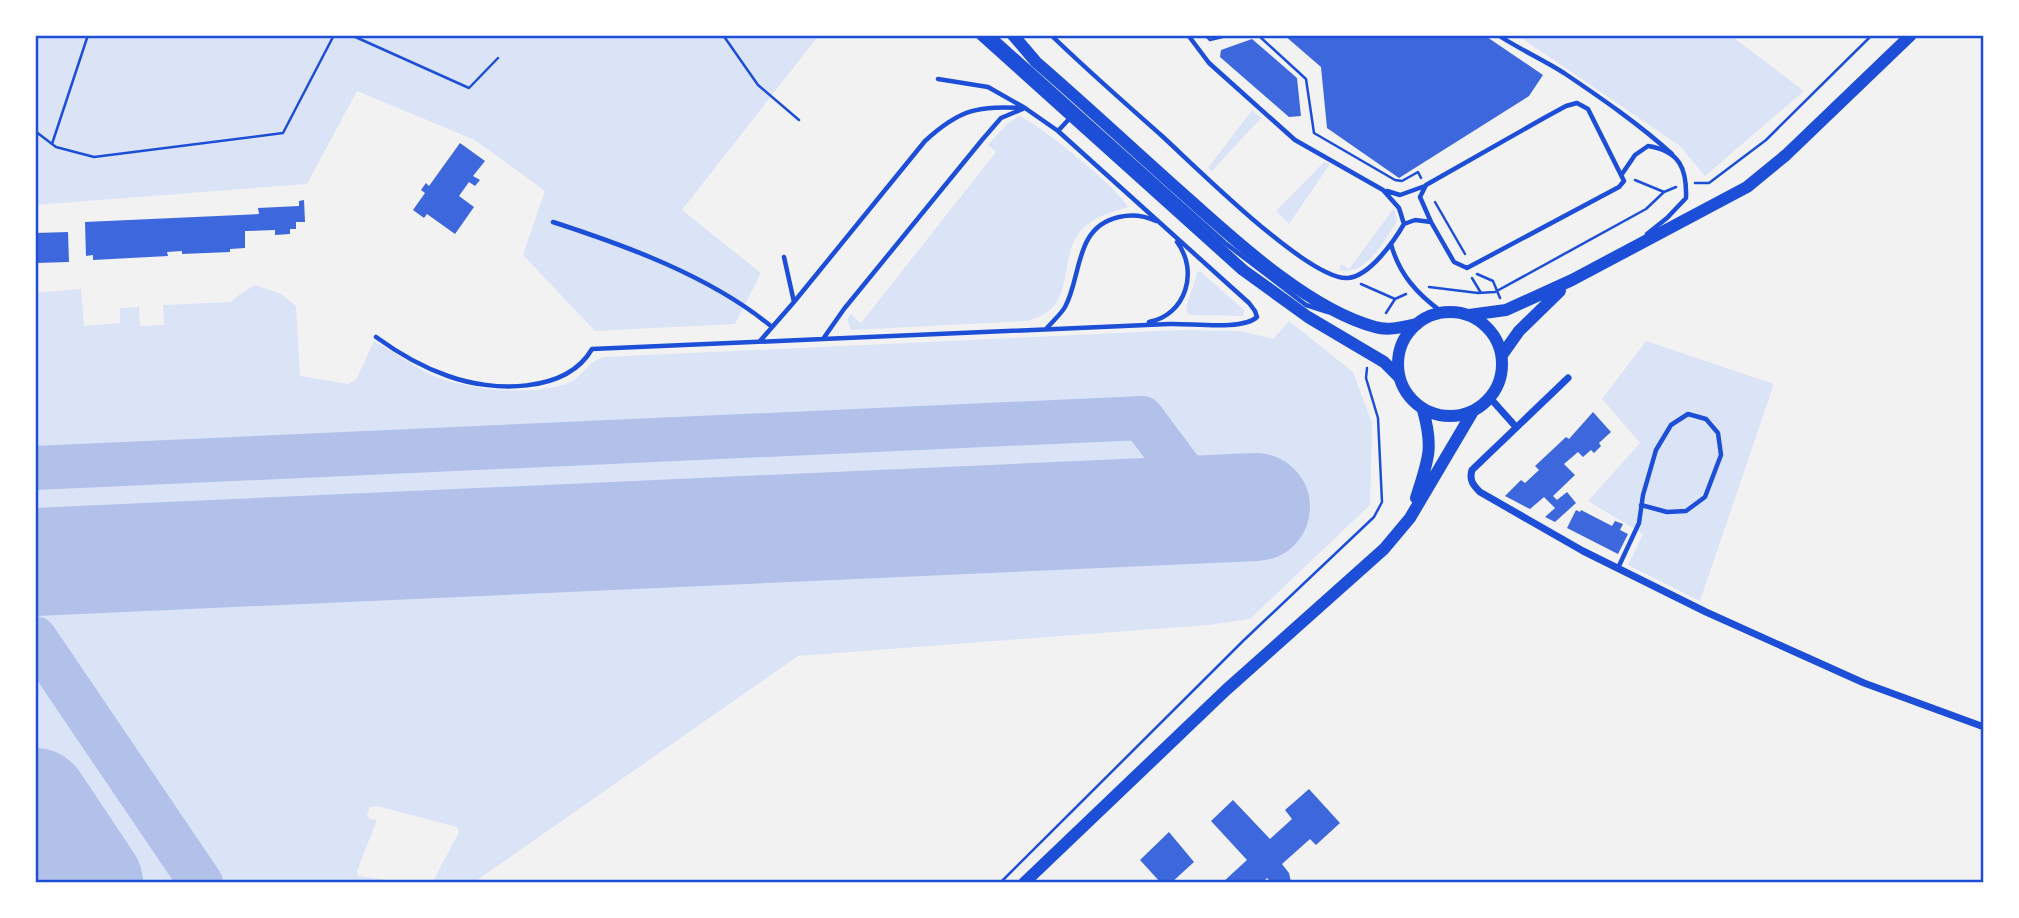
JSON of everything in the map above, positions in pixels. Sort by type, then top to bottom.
[{"type":"main road","points":[[982,35],[1243,270],[1308,317],[1384,362],[1399,377]]},
{"type":"main road","points":[[1013,35],[1035,62],[1268,268],[1340,313],[1376,328],[1417,324]]},
{"type":"main road","points":[[1472,413],[1455,417],[1423,410],[1404,390],[1399,377],[1399,351],[1407,334],[1417,324],[1442,312],[1469,315],[1506,310],[1572,280],[1747,187],[1786,155],[1910,35]]},
{"type":"main road","points":[[1502,355],[1519,331],[1545,303],[1572,280]]},
{"type":"main road","points":[[1024,883],[1226,690],[1384,549],[1410,518],[1472,413],[1491,399],[1499,386],[1503,371],[1498,342],[1481,321],[1469,315]]},
{"type":"main road","points":[[1410,518],[1430,452],[1423,410]]},
{"type":"street","points":[[1568,377],[1472,470],[1470,477],[1480,492],[1618,568],[1706,612],[1864,683],[1984,727]]},
{"type":"street","points":[[1491,399],[1516,427]]},
{"type":"lane","points":[[993,35],[1224,243],[1306,305],[1321,312],[1340,313]]},
{"type":"lane","points":[[1051,35],[1248,215],[1295,252],[1326,272],[1348,278],[1360,275],[1391,244],[1404,224],[1415,220],[1431,222]]},
{"type":"lane","points":[[1188,35],[1209,63],[1295,140],[1383,190],[1400,195],[1426,186],[1544,118],[1577,103],[1588,109],[1624,181],[1619,187],[1467,268],[1454,262],[1431,222],[1420,197],[1426,186]]},
{"type":"lane","points":[[1498,35],[1518,49],[1562,72],[1652,135],[1672,155],[1687,177],[1686,198],[1667,218],[1628,248]]},
{"type":"lane","points":[[376,337],[422,365],[449,377],[506,385],[553,381],[575,370],[592,349],[1047,328],[1190,323],[1242,325],[1251,323],[1257,317],[1249,303],[1058,131],[988,87],[938,79]]},
{"type":"lane","points":[[760,341],[925,141],[948,121],[972,110],[995,107],[1025,108]]},
{"type":"lane","points":[[823,339],[844,309],[1001,118],[1025,108]]},
{"type":"lane","points":[[1058,131],[1073,115]]},
{"type":"lane","points":[[1622,174],[1635,155],[1648,146],[1660,148],[1672,155]]},
{"type":"lane","points":[[1383,190],[1399,208],[1404,224]]},
{"type":"lane","points":[[1047,328],[1065,307],[1083,247],[1091,233],[1111,219],[1133,214],[1153,219],[1169,231],[1189,265],[1186,289],[1173,311],[1157,321],[1134,326]]},
{"type":"lane","points":[[553,222],[610,240],[665,264],[744,306],[772,327]]},
{"type":"lane","points":[[1391,244],[1399,267],[1415,290],[1442,312]]},
{"type":"lane","points":[[785,257],[794,302]]},
{"type":"lane","points":[[1618,568],[1639,523],[1641,505],[1656,450],[1671,425],[1688,414],[1706,419],[1718,433],[1721,455],[1705,497],[1686,511],[1667,512],[1641,505]]},
{"type":"path","points":[[52,144],[88,35]]},
{"type":"path","points":[[35,131],[56,147],[94,157],[283,133],[334,35]]},
{"type":"path","points":[[351,35],[469,88],[498,58]]},
{"type":"path","points":[[723,35],[758,85],[799,120]]},
{"type":"path","points":[[1205,35],[1210,40],[1231,35]]},
{"type":"path","points":[[1258,35],[1306,79],[1314,133],[1395,180],[1402,181],[1418,172],[1475,274],[1493,281],[1506,310]]},
{"type":"path","points":[[1622,174],[1664,192]]},
{"type":"path","points":[[1348,278],[1395,299]]},
{"type":"shaded area","points":[[35,35],[819,35],[682,210],[761,273],[735,324],[595,331],[523,255],[545,191],[475,140],[357,91],[307,184],[35,205]]},
{"type":"shaded area","points":[[1517,35],[1730,35],[1804,91],[1705,176],[1680,146]]},
{"type":"shaded area","points":[[1252,110],[1261,118],[1212,171],[1208,168]]},
{"type":"shaded area","points":[[1019,116],[1078,157],[1128,207],[1096,219],[1081,230],[1070,252],[1059,299],[1052,308],[1027,321],[851,330],[847,319],[850,314],[861,323],[996,152],[988,145],[1007,124]]},
{"type":"shaded area","points":[[1324,162],[1330,164],[1289,224],[1276,211]]},
{"type":"shaded area","points":[[1394,208],[1397,221],[1374,255],[1358,268],[1349,270],[1339,270],[1341,264],[1349,269]]},
{"type":"shaded area","points":[[1200,271],[1244,310],[1243,316],[1190,315],[1186,311],[1197,272]]},
{"type":"shaded area","points":[[255,285],[281,294],[296,306],[300,376],[348,384],[356,380],[374,341],[444,380],[497,390],[534,390],[566,384],[577,378],[593,362],[605,357],[1181,330],[1240,331],[1273,339],[1289,321],[1353,372],[1372,423],[1370,505],[1250,619],[1208,625],[798,656],[473,883],[432,883],[459,832],[457,827],[377,806],[370,807],[367,815],[370,819],[377,820],[357,871],[358,876],[409,883],[35,883],[35,293],[81,289],[84,326],[120,323],[120,308],[139,307],[140,326],[164,325],[163,305],[231,302]]},
{"type":"shaded area","points":[[1646,341],[1774,384],[1700,601],[1628,565],[1643,534],[1588,501],[1640,443],[1602,399]]},
{"type":"building","points":[[1284,35],[1484,35],[1543,75],[1529,96],[1399,178],[1327,128],[1321,67]]},
{"type":"building","points":[[1252,39],[1297,78],[1301,116],[1289,117],[1220,57],[1221,50]]},
{"type":"building","points":[[460,143],[485,161],[473,176],[480,180],[475,186],[469,182],[459,196],[474,207],[455,234],[427,214],[424,218],[413,210],[425,193],[421,190],[426,183],[429,186]]},
{"type":"building","points":[[304,200],[305,222],[296,222],[296,229],[290,229],[290,234],[275,235],[275,230],[245,231],[245,248],[230,249],[230,252],[182,254],[182,251],[167,252],[168,256],[93,260],[93,255],[86,256],[85,222],[259,214],[258,208],[299,206],[299,201]]},
{"type":"building","points":[[68,232],[69,262],[35,263],[35,233]]},
{"type":"building","points":[[1593,412],[1611,432],[1599,443],[1601,446],[1594,453],[1591,450],[1583,457],[1578,452],[1564,464],[1575,475],[1553,496],[1557,500],[1567,492],[1576,503],[1555,522],[1545,517],[1555,508],[1544,497],[1530,509],[1505,496],[1521,480],[1525,483],[1539,470],[1535,466],[1566,437],[1569,439]]},
{"type":"building","points":[[1576,510],[1612,526],[1615,521],[1623,524],[1620,530],[1628,534],[1618,554],[1567,528]]},
{"type":"building","points":[[1309,789],[1340,823],[1316,845],[1310,839],[1282,864],[1289,873],[1291,882],[1272,883],[1267,878],[1262,883],[1223,882],[1247,860],[1211,821],[1233,800],[1270,839],[1292,819],[1285,810]]},
{"type":"building","points":[[1169,832],[1194,862],[1171,883],[1161,883],[1140,860]]},
{"type":"taxiway","points":[[35,468],[1142,418],[1210,509]]},
{"type":"taxiway","points":[[35,638],[201,883]]},
{"type":"runway","points":[[35,562],[1256,507]]},
{"type":"runway","points":[[35,802],[89,883]]}]
